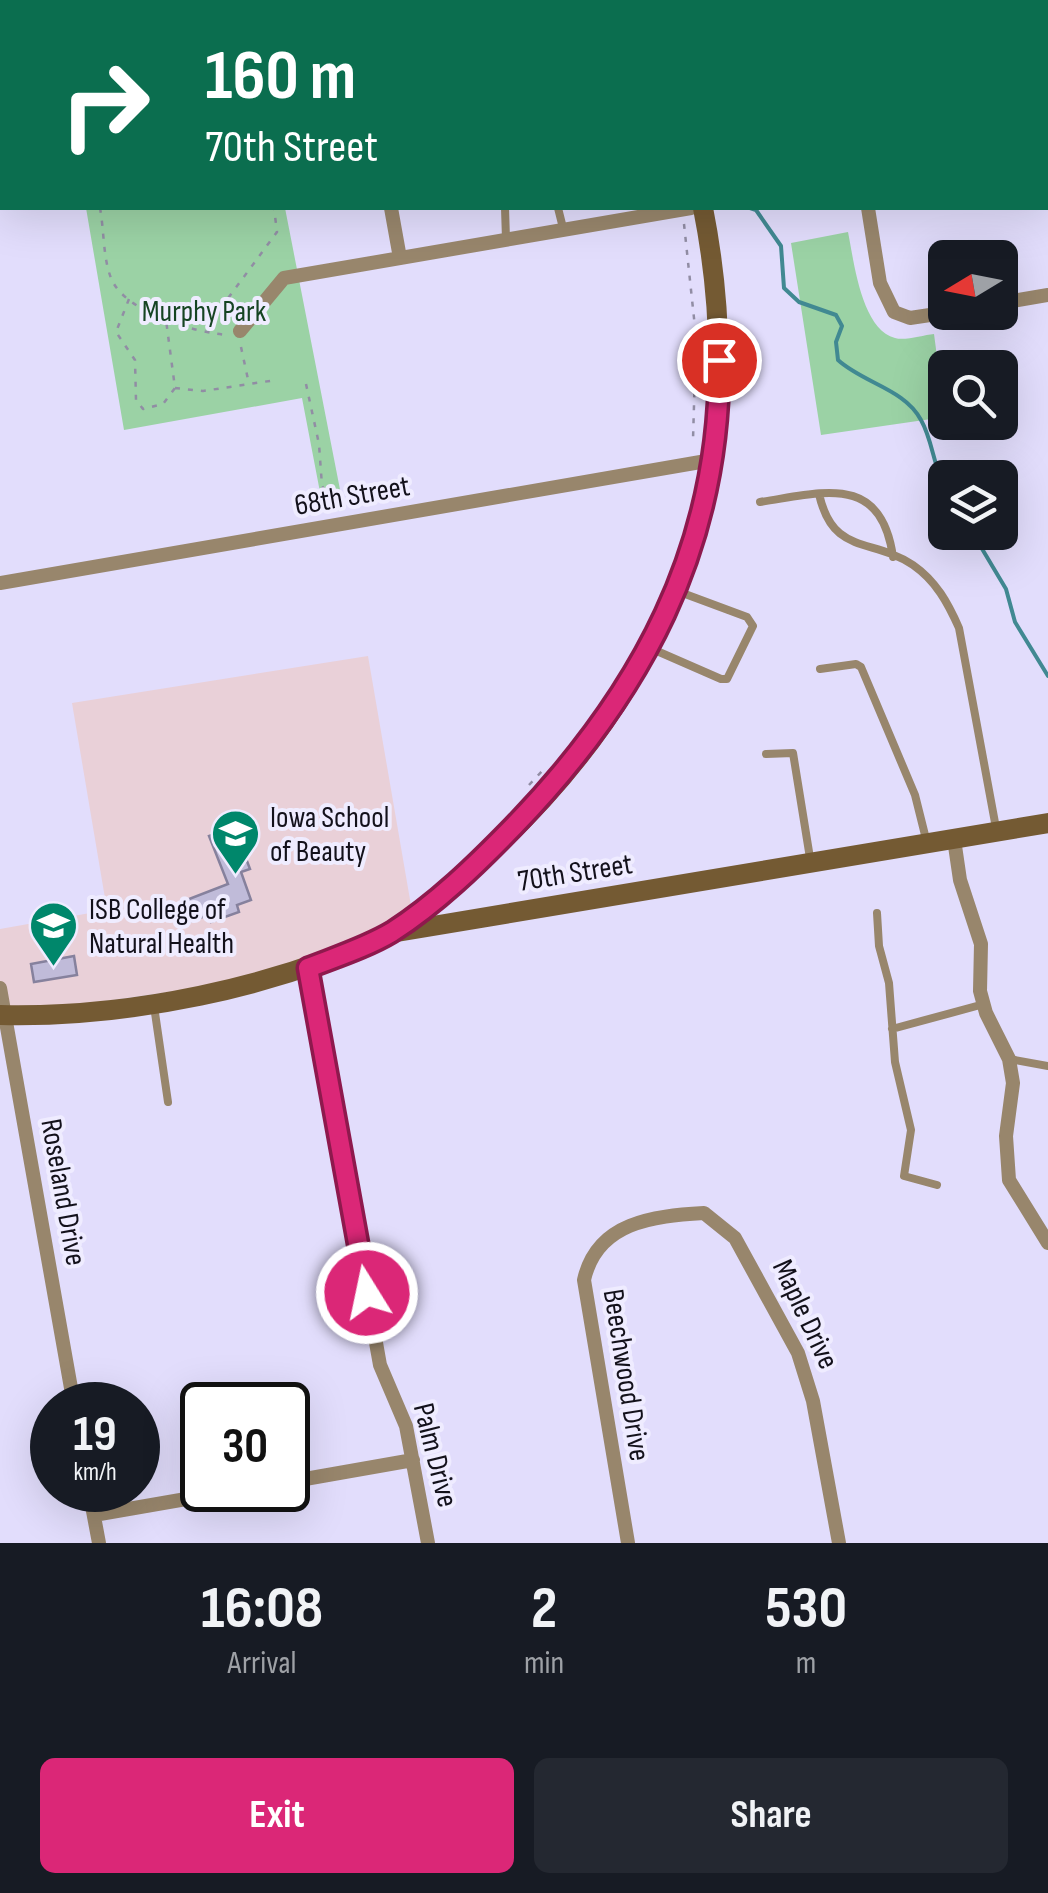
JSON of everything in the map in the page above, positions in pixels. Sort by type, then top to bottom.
[{"type":"street","points":[[390,210],[400,258]]},
{"type":"street","points":[[391,932],[484,858],[548,792],[605,719],[650,648],[677,591],[696,536],[713,460],[719,389],[718,310],[704,210]]},
{"type":"street","points":[[868,210],[880,283],[894,312],[910,318],[928,315]]},
{"type":"street","points":[[235,333],[284,278],[562,228],[687,213]]},
{"type":"street","points":[[1018,301],[1048,295]]},
{"type":"street","name":"68th Street","points":[[0,583],[713,460]]},
{"type":"street","name":"70th Street","points":[[2,1015],[68,1015],[153,1002],[308,968],[391,932],[1048,823]]},
{"type":"street","points":[[954,839],[960,880],[981,944],[980,991],[1009,1059],[1013,1096],[1006,1158],[1010,1180],[1048,1243]]},
{"type":"street","name":"Palm Drive","points":[[308,968],[380,1365],[403,1417],[428,1543]]},
{"type":"street","name":"Roseland Drive","points":[[0,988],[70,1382]]},
{"type":"street","name":"Maple Drive","points":[[677,1215],[704,1213],[735,1238],[754,1266],[798,1352],[814,1401],[838,1543]]},
{"type":"street","name":"Beechwood Drive","points":[[628,1543],[584,1280],[595,1250],[608,1237],[632,1223],[677,1215]]},
{"type":"street","points":[[310,1478],[413,1460]]},
{"type":"street","points":[[94,1515],[180,1500]]},
{"type":"street","points":[[94,1512],[99,1543]]},
{"type":"lane","points":[[505,210],[506,238]]},
{"type":"lane","points":[[558,210],[562,228]]},
{"type":"lane","points":[[760,502],[840,491],[864,498],[888,532],[893,557]]},
{"type":"lane","points":[[819,494],[828,524],[841,535],[924,574],[942,593],[959,628],[997,832]]},
{"type":"lane","points":[[650,648],[721,678],[728,679],[733,671],[753,626],[747,617],[677,591]]},
{"type":"lane","points":[[820,669],[856,664],[861,667],[915,794],[928,843]]},
{"type":"lane","points":[[766,754],[793,753],[811,863]]},
{"type":"lane","points":[[877,913],[879,946],[890,983],[895,1062],[911,1130],[904,1176],[937,1186]]},
{"type":"lane","points":[[153,1002],[168,1102]]},
{"type":"lane","points":[[892,1029],[984,1004]]},
{"type":"lane","points":[[1009,1059],[1048,1066]]},
{"type":"path","points":[[100,210],[112,280],[129,299],[202,334],[235,333]]},
{"type":"path","points":[[249,384],[226,301],[275,238],[278,226],[274,210]]},
{"type":"path","points":[[687,213],[696,337],[693,446]]},
{"type":"path","points":[[129,299],[116,332],[135,360],[137,404],[148,409],[158,406],[175,388]]},
{"type":"path","points":[[166,319],[175,388]]},
{"type":"path","points":[[175,388],[202,391],[276,380]]},
{"type":"path","points":[[306,384],[319,444],[322,486],[336,509]]},
{"type":"path","points":[[524,791],[549,764]]},
{"type":"shaded area","points":[[368,656],[413,917],[276,977],[5,1015],[0,988],[0,929],[107,910],[72,703]]},
{"type":"green space","name":"Murphy Park","points":[[86,210],[285,210],[344,510],[324,513],[302,398],[124,430]]},
{"type":"green space","points":[[848,232],[861,292],[874,322],[895,338],[934,334],[936,350],[928,350],[928,419],[821,435],[791,243]]},
{"type":"building","name":"Iowa School of Beauty","points":[[234,827],[250,869],[241,872],[251,900],[237,905],[239,912],[211,922],[208,915],[178,926],[171,906],[228,884],[209,836]]},
{"type":"building","name":"ISB College of Natural Health","points":[[74,956],[77,975],[34,982],[31,964]]},
{"type":"waterway","points":[[756,210],[781,246],[784,288],[799,302],[836,315],[842,326],[836,342],[838,360],[914,409],[925,428],[935,460]]},
{"type":"waterway","points":[[983,550],[1006,589],[1015,622],[1048,676]]},
{"type":"place","name":"Iowa School of Beauty","points":[[235,876]]},
{"type":"place","name":"ISB College of Natural Health","points":[[54,968]]},
{"type":"route","points":[[367,1293],[308,968],[391,932],[484,858],[548,792],[605,719],[654,641],[696,536],[715,451],[719,360]]}]
